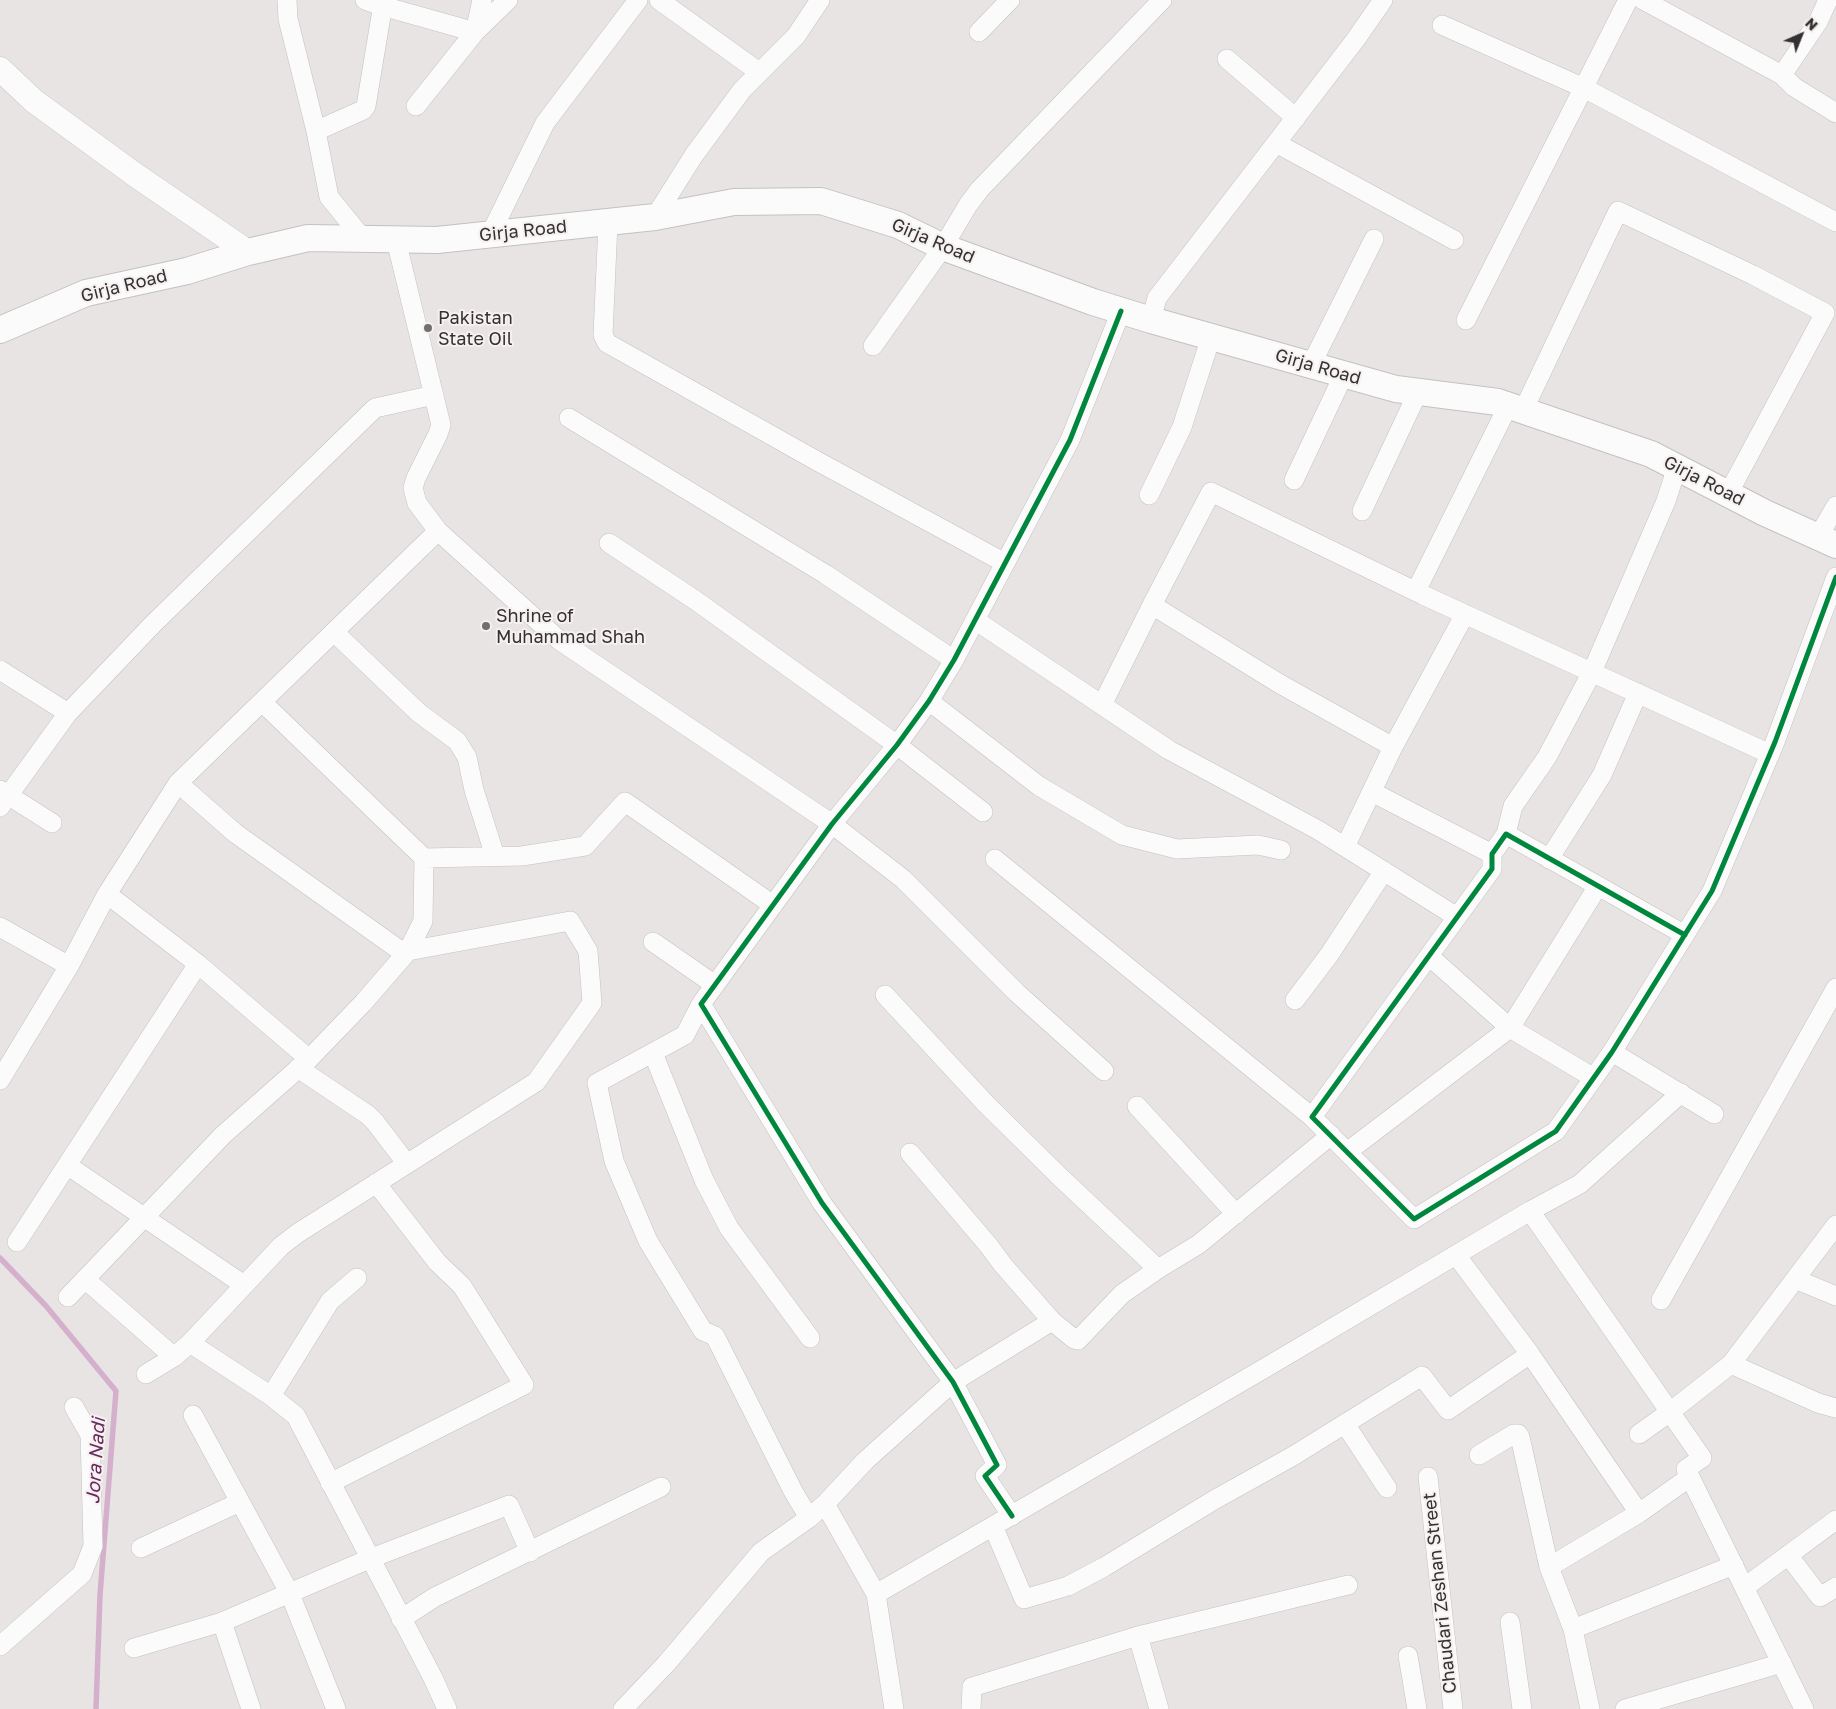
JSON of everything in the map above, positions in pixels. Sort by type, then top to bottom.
[{"type":"main road","name":"Girja Road","points":[[0,330],[86,293],[188,271],[248,252],[308,238],[437,240],[655,217],[734,202],[821,201],[898,225],[943,247],[1151,320],[1396,389],[1498,402],[1516,408],[1651,454],[1728,494],[1827,541]]},
{"type":"street","points":[[287,0],[288,19],[316,131],[329,197],[364,240]]},
{"type":"street","points":[[475,32],[482,0]]},
{"type":"street","points":[[416,106],[475,32],[508,0]]},
{"type":"street","points":[[490,235],[545,124],[638,0]]},
{"type":"street","points":[[659,0],[759,72]]},
{"type":"street","points":[[655,217],[694,155],[731,104],[759,72],[796,36],[820,0]]},
{"type":"street","points":[[980,32],[1010,0]]},
{"type":"street","points":[[873,346],[943,247],[968,205],[980,189],[1162,0]]},
{"type":"street","points":[[1151,320],[1156,298],[1296,118],[1383,0]]},
{"type":"street","points":[[1466,320],[1628,0]]},
{"type":"street","points":[[1642,0],[1782,75],[1794,87],[1836,113]]},
{"type":"street","points":[[1782,75],[1818,22],[1828,0]]},
{"type":"street","points":[[316,131],[363,110],[366,106],[382,10],[375,2]]},
{"type":"street","points":[[375,2],[475,32]]},
{"type":"street","points":[[1442,25],[1584,88],[1836,222]]},
{"type":"street","points":[[1227,59],[1296,118]]},
{"type":"street","points":[[0,69],[34,101],[118,163],[248,252]]},
{"type":"street","points":[[1276,143],[1454,240]]},
{"type":"street","points":[[1416,591],[1516,408],[1618,211],[1753,275],[1825,313],[1728,494]]},
{"type":"street","points":[[608,223],[602,334],[607,343],[817,461],[1005,563]]},
{"type":"street","points":[[1310,365],[1374,239]]},
{"type":"street","points":[[396,240],[441,425],[413,488],[417,502],[438,531],[559,640],[832,824],[903,879],[1016,993],[1104,1071]]},
{"type":"street","points":[[809,1518],[793,1491],[715,1336],[704,1331],[648,1240],[614,1161],[597,1083],[685,1036],[701,1004],[773,905],[832,824],[897,745],[929,701],[954,660],[1070,440],[1121,311]]},
{"type":"street","points":[[1149,495],[1182,427],[1211,337]]},
{"type":"street","points":[[1294,480],[1344,374]]},
{"type":"street","points":[[1362,511],[1418,392]]},
{"type":"street","points":[[52,823],[3,797],[68,713],[153,624],[375,408],[434,395]]},
{"type":"street","points":[[570,418],[825,574],[954,660]]},
{"type":"street","points":[[1312,1117],[1492,869],[1492,854],[1506,834],[1513,806],[1547,756],[1592,672],[1666,501],[1677,468]]},
{"type":"street","points":[[1102,705],[1210,492],[1465,614],[1770,754]]},
{"type":"street","points":[[1827,541],[1836,506]]},
{"type":"street","points":[[0,1080],[69,966],[107,894],[178,783],[438,531]]},
{"type":"street","points":[[609,543],[695,600],[897,745],[983,812]]},
{"type":"street","points":[[996,859],[1312,1117],[1414,1219],[1556,1131],[1612,1052],[1712,891],[1770,754],[1836,578]]},
{"type":"street","points":[[1152,605],[1280,684],[1393,747]]},
{"type":"street","points":[[1345,847],[1393,747],[1465,614]]},
{"type":"street","points":[[975,620],[1169,750],[1318,830],[1457,917]]},
{"type":"street","points":[[334,632],[419,713],[457,741],[467,757],[474,790],[495,856]]},
{"type":"street","points":[[0,670],[68,713]]},
{"type":"street","points":[[1549,859],[1602,775],[1638,693]]},
{"type":"street","points":[[929,701],[1039,786],[1122,835],[1177,849],[1258,845],[1281,850]]},
{"type":"street","points":[[262,702],[424,858],[522,856],[584,846],[625,802],[773,905]]},
{"type":"street","points":[[146,1374],[174,1357],[190,1343],[281,1246],[298,1233],[536,1082],[592,1003],[588,951],[570,921],[406,952],[235,833],[178,783]]},
{"type":"street","points":[[1372,792],[1492,854]]},
{"type":"street","points":[[1506,834],[1684,935]]},
{"type":"street","points":[[68,1297],[223,1135],[304,1064],[363,1003],[406,952],[423,921],[424,858]]},
{"type":"street","points":[[1295,1000],[1329,955],[1384,871]]},
{"type":"street","points":[[1347,1152],[1510,1028],[1598,886]]},
{"type":"street","points":[[107,894],[198,964],[304,1064],[368,1115],[407,1164]]},
{"type":"street","points":[[0,927],[69,966]]},
{"type":"street","points":[[653,942],[715,985]]},
{"type":"street","points":[[1429,956],[1510,1028],[1594,1078]]},
{"type":"street","points":[[16,1242],[198,964]]},
{"type":"street","points":[[1661,1300],[1836,988]]},
{"type":"street","points":[[885,995],[986,1104],[1060,1178],[1158,1269]]},
{"type":"street","points":[[701,1004],[822,1203],[953,1382],[997,1465],[985,1476],[1012,1516]]},
{"type":"street","points":[[1612,1052],[1714,1114]]},
{"type":"street","points":[[653,1053],[704,1180],[729,1228],[810,1338]]},
{"type":"street","points":[[876,1594],[1530,1211],[1580,1184],[1680,1093]]},
{"type":"street","points":[[1137,1106],[1236,1214]]},
{"type":"street","points":[[910,1153],[1052,1321],[1074,1339],[1078,1340],[1122,1294],[1199,1244],[1331,1135]]},
{"type":"street","points":[[67,1165],[244,1285]]},
{"type":"street","points":[[330,1483],[524,1385],[462,1286],[437,1262],[376,1183]]},
{"type":"street","points":[[1530,1211],[1702,1458],[1686,1469],[1804,1709]]},
{"type":"street","points":[[1638,1434],[1670,1412],[1731,1364],[1836,1225]]},
{"type":"street","points":[[1456,1255],[1530,1354],[1639,1513]]},
{"type":"street","points":[[272,1396],[330,1301],[357,1278]]},
{"type":"street","points":[[85,1279],[174,1357]]},
{"type":"street","points":[[1795,1279],[1836,1296]]},
{"type":"street","points":[[623,1709],[666,1664],[761,1552],[809,1518],[825,1504],[865,1461],[953,1382],[1052,1321]]},
{"type":"street","points":[[190,1343],[272,1396],[296,1416],[369,1559],[433,1678],[447,1709]]},
{"type":"street","points":[[993,1526],[1024,1599],[1068,1586],[1104,1567],[1214,1500],[1293,1456],[1422,1376],[1448,1410],[1530,1354]]},
{"type":"street","points":[[1731,1364],[1818,1403],[1836,1408]]},
{"type":"street","points":[[0,1646],[82,1574],[93,1546],[90,1435],[74,1407]]},
{"type":"street","points":[[193,1415],[290,1594],[336,1709]]},
{"type":"street","points":[[1345,1424],[1387,1488]]},
{"type":"street","points":[[1479,1455],[1514,1434],[1518,1434],[1520,1437],[1550,1566],[1573,1629],[1590,1709]]},
{"type":"street","name":"Chaudari Zeshan Street","points":[[1428,1477],[1453,1709]]},
{"type":"street","points":[[1550,1566],[1639,1513],[1690,1477]]},
{"type":"street","points":[[401,1619],[434,1597],[661,1487]]},
{"type":"street","points":[[141,1548],[240,1502]]},
{"type":"street","points":[[825,1504],[876,1594],[894,1709]]},
{"type":"street","points":[[134,1648],[222,1622],[369,1559],[509,1505],[530,1552]]},
{"type":"street","points":[[1745,1587],[1836,1520]]},
{"type":"street","points":[[1788,1556],[1820,1597],[1836,1587]]},
{"type":"street","points":[[1573,1629],[1734,1565]]},
{"type":"street","points":[[970,1709],[972,1687],[1138,1636],[1348,1585]]},
{"type":"street","points":[[222,1622],[251,1709]]},
{"type":"street","points":[[1510,1622],[1522,1709]]},
{"type":"street","points":[[1138,1636],[1159,1709]]},
{"type":"street","points":[[1408,1656],[1417,1709]]},
{"type":"street","points":[[1625,1709],[1782,1663]]},
{"type":"waterway","name":"Jora Nadi","points":[[0,1258],[46,1306],[116,1391],[100,1595],[96,1709]]},
{"type":"cycle path","points":[[1012,1516],[985,1476],[997,1465],[953,1382],[822,1203],[701,1004],[832,824],[897,745],[929,701],[954,660],[1070,440],[1121,311]]},
{"type":"cycle path","points":[[1685,935],[1506,834],[1492,854],[1492,869],[1312,1117],[1414,1219],[1556,1131],[1612,1052],[1712,891],[1775,742],[1836,577]]},
{"type":"place","name":"Pakistan State Oil","points":[[428,328]]},
{"type":"place","name":"Shrine of Muhammad Shah","points":[[486,626]]}]
